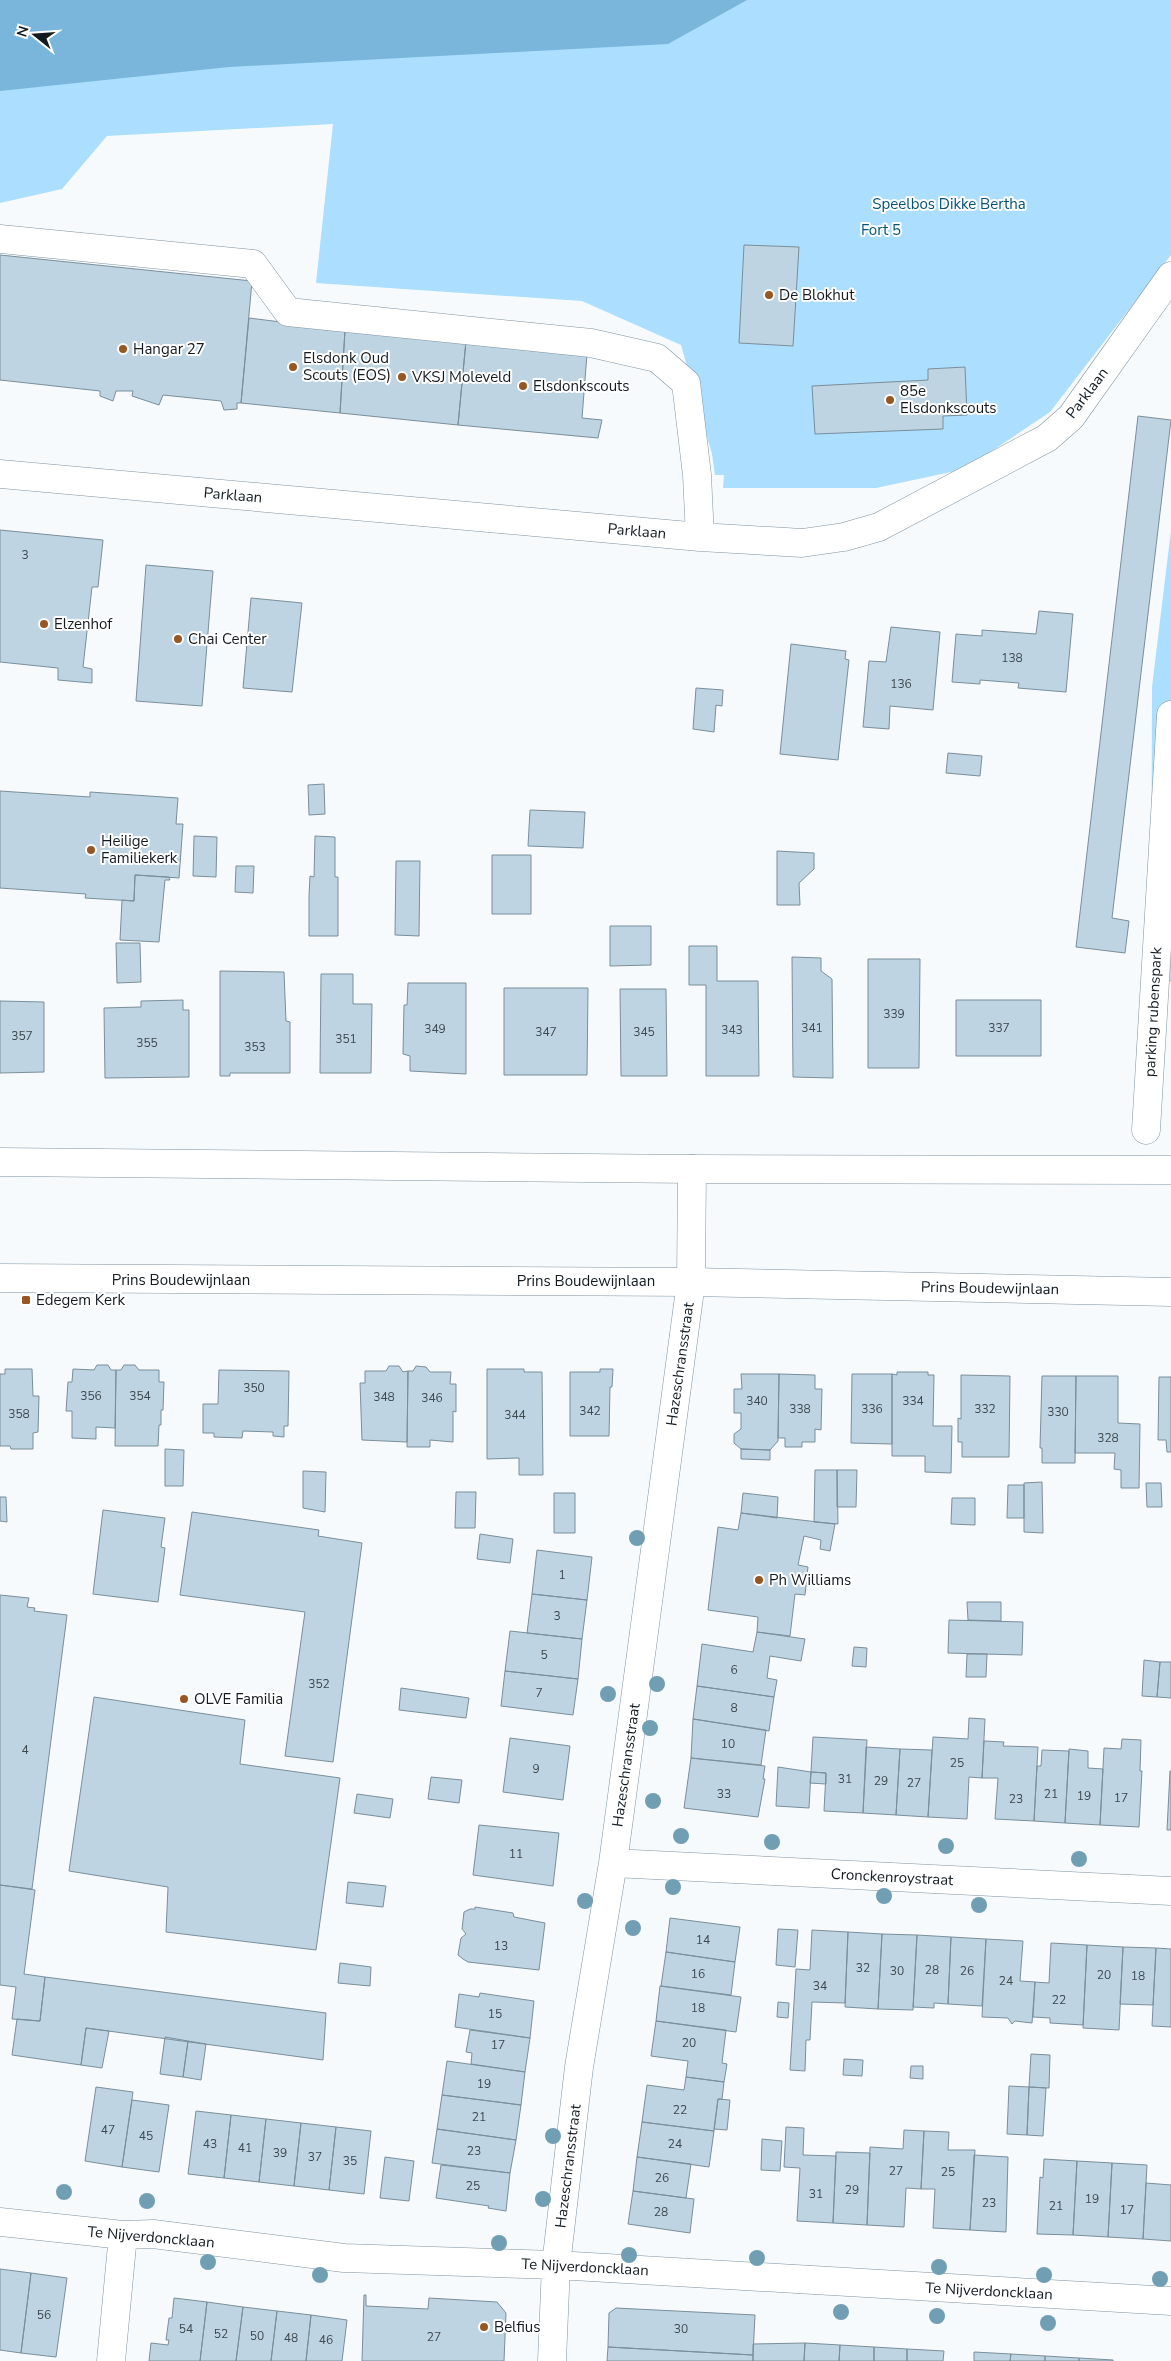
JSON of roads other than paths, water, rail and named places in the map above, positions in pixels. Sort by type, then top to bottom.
[{"type":"street","points":[[0,239],[253,264],[288,312],[591,343],[657,358],[686,383],[697,475],[700,537]]},
{"type":"street","name":"Parklaan","points":[[0,474],[700,537],[802,543],[844,537],[879,527],[1047,438],[1071,417],[1171,276]]},
{"type":"street","name":"parking rubenspark","points":[[1146,1130],[1171,715]]},
{"type":"street","points":[[0,1162],[1171,1170]]},
{"type":"street","name":"Hazeschransstraat","points":[[552,2361],[556,2265],[579,2067],[612,1863],[691,1282],[692,1168]]},
{"type":"street","name":"Prins Boudewijnlaan","points":[[0,1278],[691,1282],[1171,1292]]},
{"type":"street","name":"Cronckenroystraat","points":[[612,1863],[1171,1891]]},
{"type":"street","name":"Te Nijverdoncklaan","points":[[0,2222],[123,2236],[153,2234],[344,2258],[556,2265],[1171,2301]]},
{"type":"street","points":[[110,2361],[123,2236]]},
{"type":"place","name":"De Blokhut","points":[[769,295]]},
{"type":"place","name":"Hangar 27","points":[[123,349]]},
{"type":"place","name":"Elsdonk Oud Scouts (EOS)","points":[[293,367]]},
{"type":"place","name":"VKSJ Moleveld","points":[[402,377]]},
{"type":"place","name":"Elsdonkscouts","points":[[523,386]]},
{"type":"place","name":"85e Elsdonkscouts","points":[[890,400]]},
{"type":"place","name":"Elzenhof","points":[[44,624]]},
{"type":"place","name":"Chai Center","points":[[178,639]]},
{"type":"place","name":"Heilige Familiekerk","points":[[91,850]]},
{"type":"place","name":"Edegem Kerk","points":[[26,1300]]},
{"type":"place","name":"Ph Williams","points":[[759,1580]]},
{"type":"place","name":"OLVE Familia","points":[[184,1699]]},
{"type":"place","name":"Belfius","points":[[484,2327]]},
{"type":"park label","name":"Speelbos Dikke Bertha","points":[[949,204]]},
{"type":"park label","name":"Fort 5","points":[[881,230]]}]
